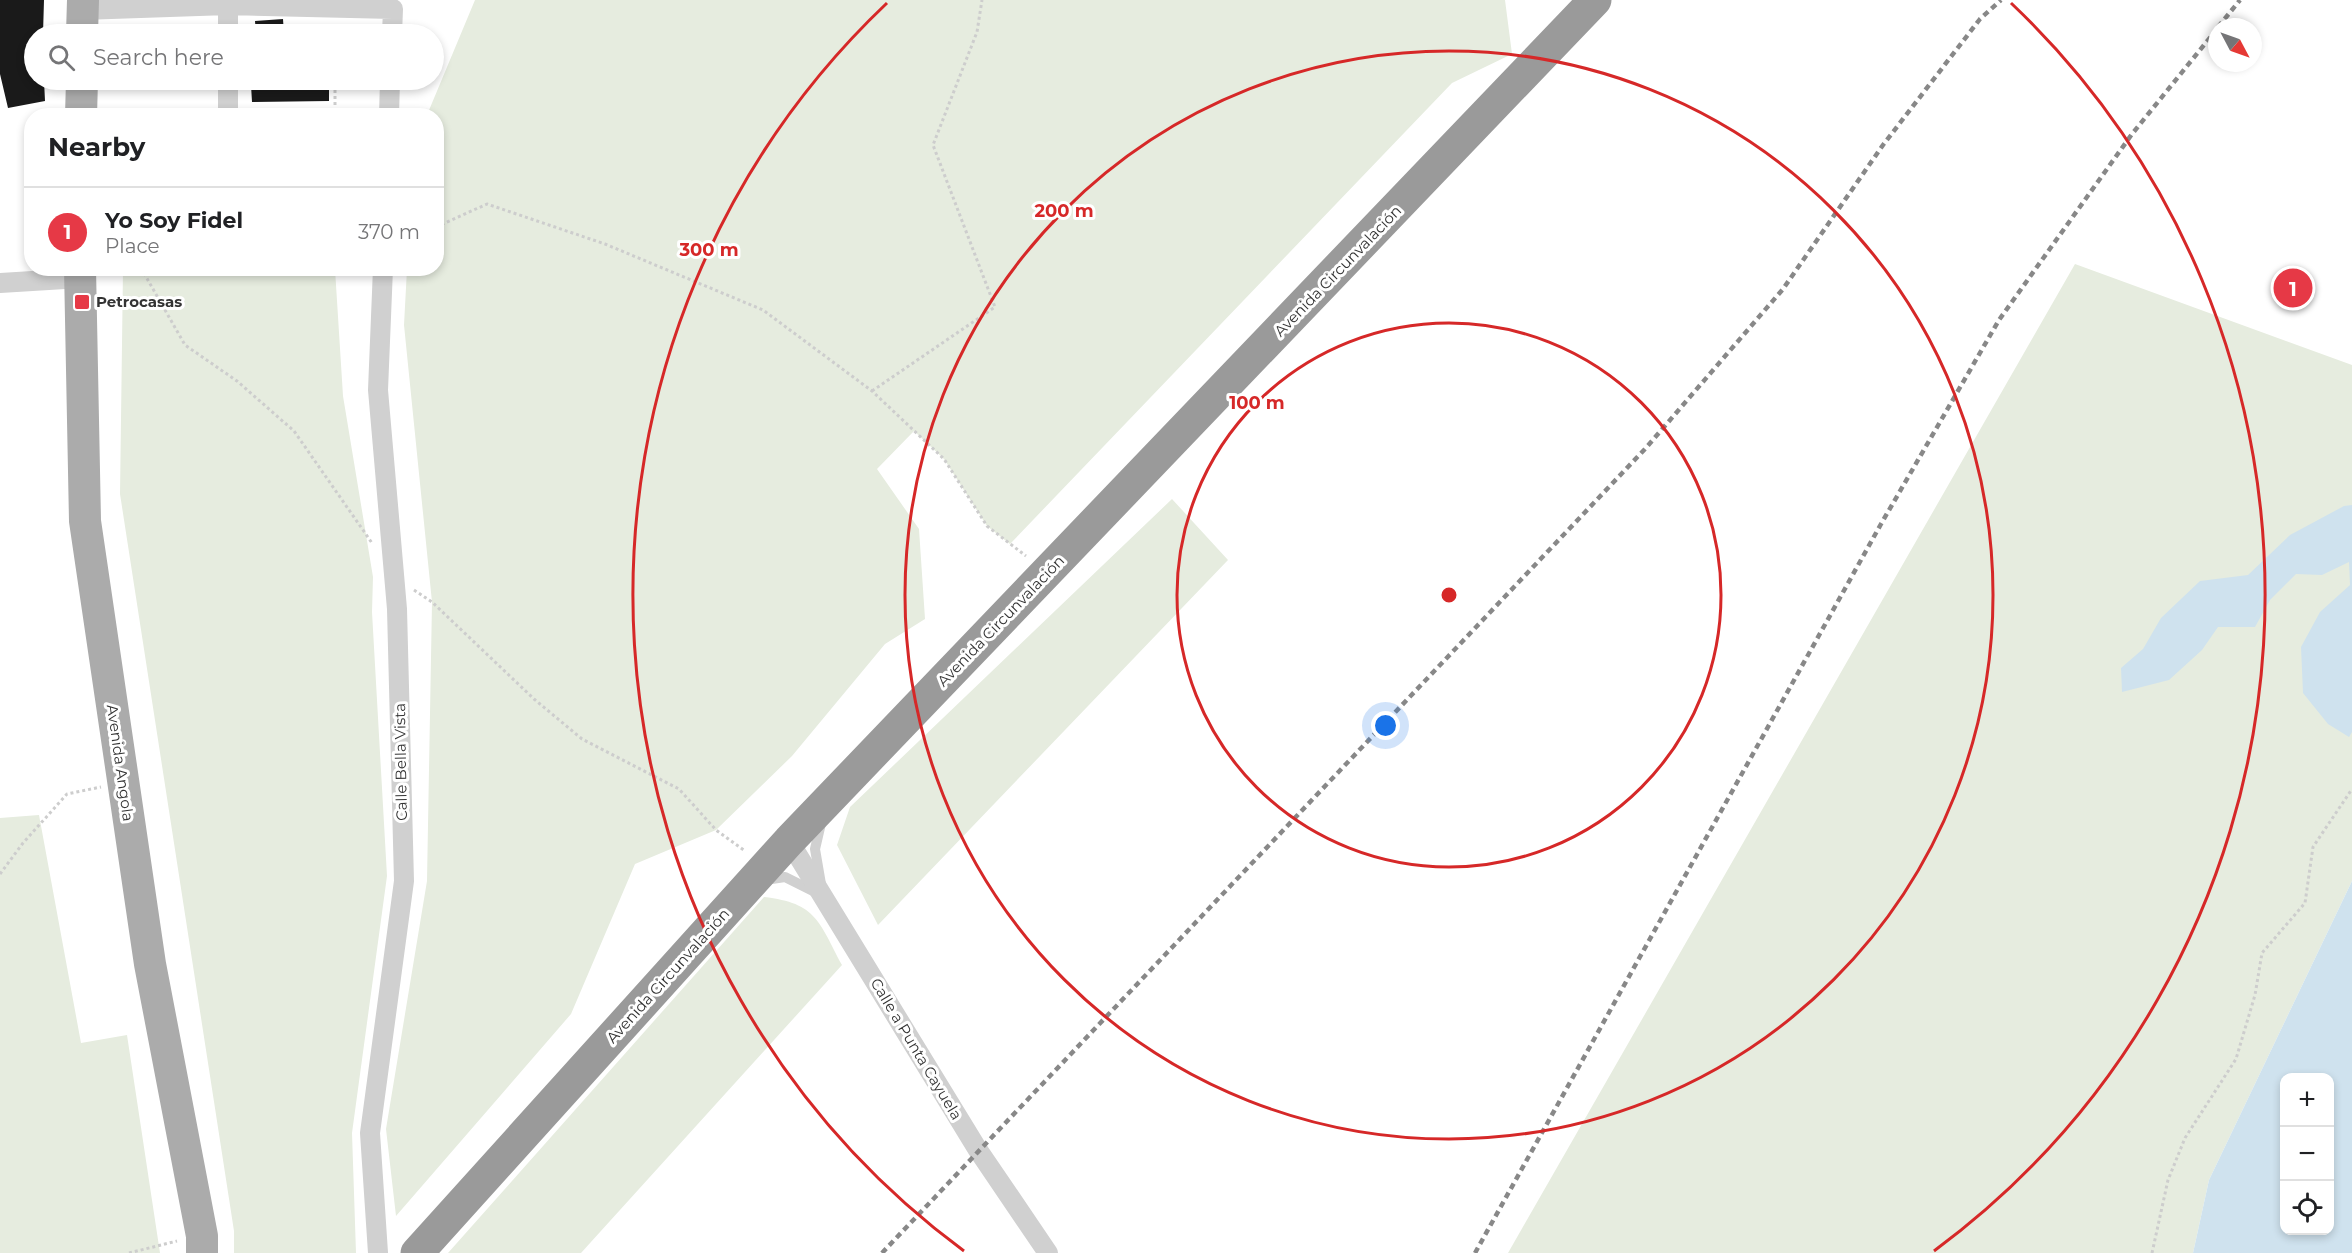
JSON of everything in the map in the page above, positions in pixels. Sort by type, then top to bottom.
[{"type":"highway","name":"Avenida Circunvalación","points":[[417,1253],[789,841],[1595,0]]},
{"type":"main road","points":[[81,108],[82,90]]},
{"type":"main road","name":"Avenida Angola","points":[[81,276],[85,521],[150,964],[202,1245]]},
{"type":"street","points":[[228,3],[228,24]]},
{"type":"street","points":[[82,15],[228,3],[399,4],[394,24]]},
{"type":"street","points":[[228,90],[228,108]]},
{"type":"street","points":[[389,108],[390,90]]},
{"type":"street","points":[[0,283],[57,276]]},
{"type":"street","name":"Calle Bella Vista","points":[[378,1253],[370,1132],[404,881],[394,576],[378,390],[383,276]]},
{"type":"street","name":"Calle a Punta Cayuela","points":[[789,841],[978,1150],[1048,1253]]},
{"type":"lane","points":[[822,896],[815,849],[826,802]]},
{"type":"lane","points":[[759,874],[785,877],[822,896]]},
{"type":"path","points":[[872,391],[995,307],[933,145],[977,32],[982,0]]},
{"type":"path","points":[[335,90],[335,108]]},
{"type":"path","points":[[444,223],[487,204],[605,244],[764,310],[872,391],[944,459],[987,526],[1047,573]]},
{"type":"path","points":[[146,276],[185,345],[237,381],[294,430],[394,576],[432,602],[534,699],[582,739],[679,789],[759,874]]},
{"type":"path","points":[[0,874],[23,843],[67,794],[123,782]]},
{"type":"path","points":[[2152,1253],[2168,1180],[2185,1138],[2236,1059],[2255,994],[2262,953],[2306,903],[2313,847],[2352,789]]},
{"type":"path","points":[[129,1253],[202,1245]]},
{"type":"shaded area","points":[[475,0],[1505,0],[1512,54],[1452,83],[1010,544],[987,526],[944,459],[914,431],[877,469],[919,529],[925,619],[885,644],[792,756],[716,830],[635,864],[571,1014],[396,1216],[386,1129],[427,881],[432,602],[404,325],[407,276],[444,276],[444,108],[430,108],[437,90],[444,90],[444,74]]},
{"type":"shaded area","points":[[2075,264],[2352,365],[2352,881],[2209,1180],[2193,1253],[1508,1253]]},
{"type":"shaded area","points":[[123,276],[335,276],[343,396],[373,577],[372,612],[387,876],[352,1133],[356,1253],[234,1253],[234,1231],[120,494]]},
{"type":"shaded area","points":[[1172,499],[1228,560],[878,925],[837,845],[850,807]]},
{"type":"shaded area","points":[[39,815],[81,1043],[127,1035],[160,1253],[0,1253],[0,818]]},
{"type":"shaded area","points":[[764,897],[795,904],[806,910],[821,926],[842,965],[581,1253],[448,1253]]},
{"type":"water","points":[[2352,505],[2352,732],[2349,737],[2328,724],[2303,693],[2301,647],[2320,612],[2350,585],[2349,562],[2322,575],[2296,574],[2270,600],[2255,627],[2218,627],[2202,650],[2169,680],[2122,692],[2121,668],[2143,649],[2161,618],[2200,581],[2248,575],[2290,535],[2344,506]]},
{"type":"water","points":[[2352,881],[2352,1253],[2193,1253],[2209,1180]]},
{"type":"building","points":[[0,0],[44,0],[43,24],[24,24],[24,90],[44,90],[45,101],[8,108],[0,74]]},
{"type":"building","points":[[283,19],[283,24],[255,24],[255,21]]},
{"type":"building","points":[[251,90],[329,90],[329,101],[252,102]]},
{"type":"railway","points":[[882,1253],[1645,449],[1783,289],[1883,145],[1980,19],[2001,0]]},
{"type":"railway","points":[[2225,18],[2240,0]]},
{"type":"railway","points":[[1475,1253],[1881,524],[1999,320],[2132,134],[2208,40]]},
{"type":"place","name":"Yo Soy Fidel","points":[[2293,288]]},
{"type":"place","name":"Petrocasas","points":[[82,302]]}]
